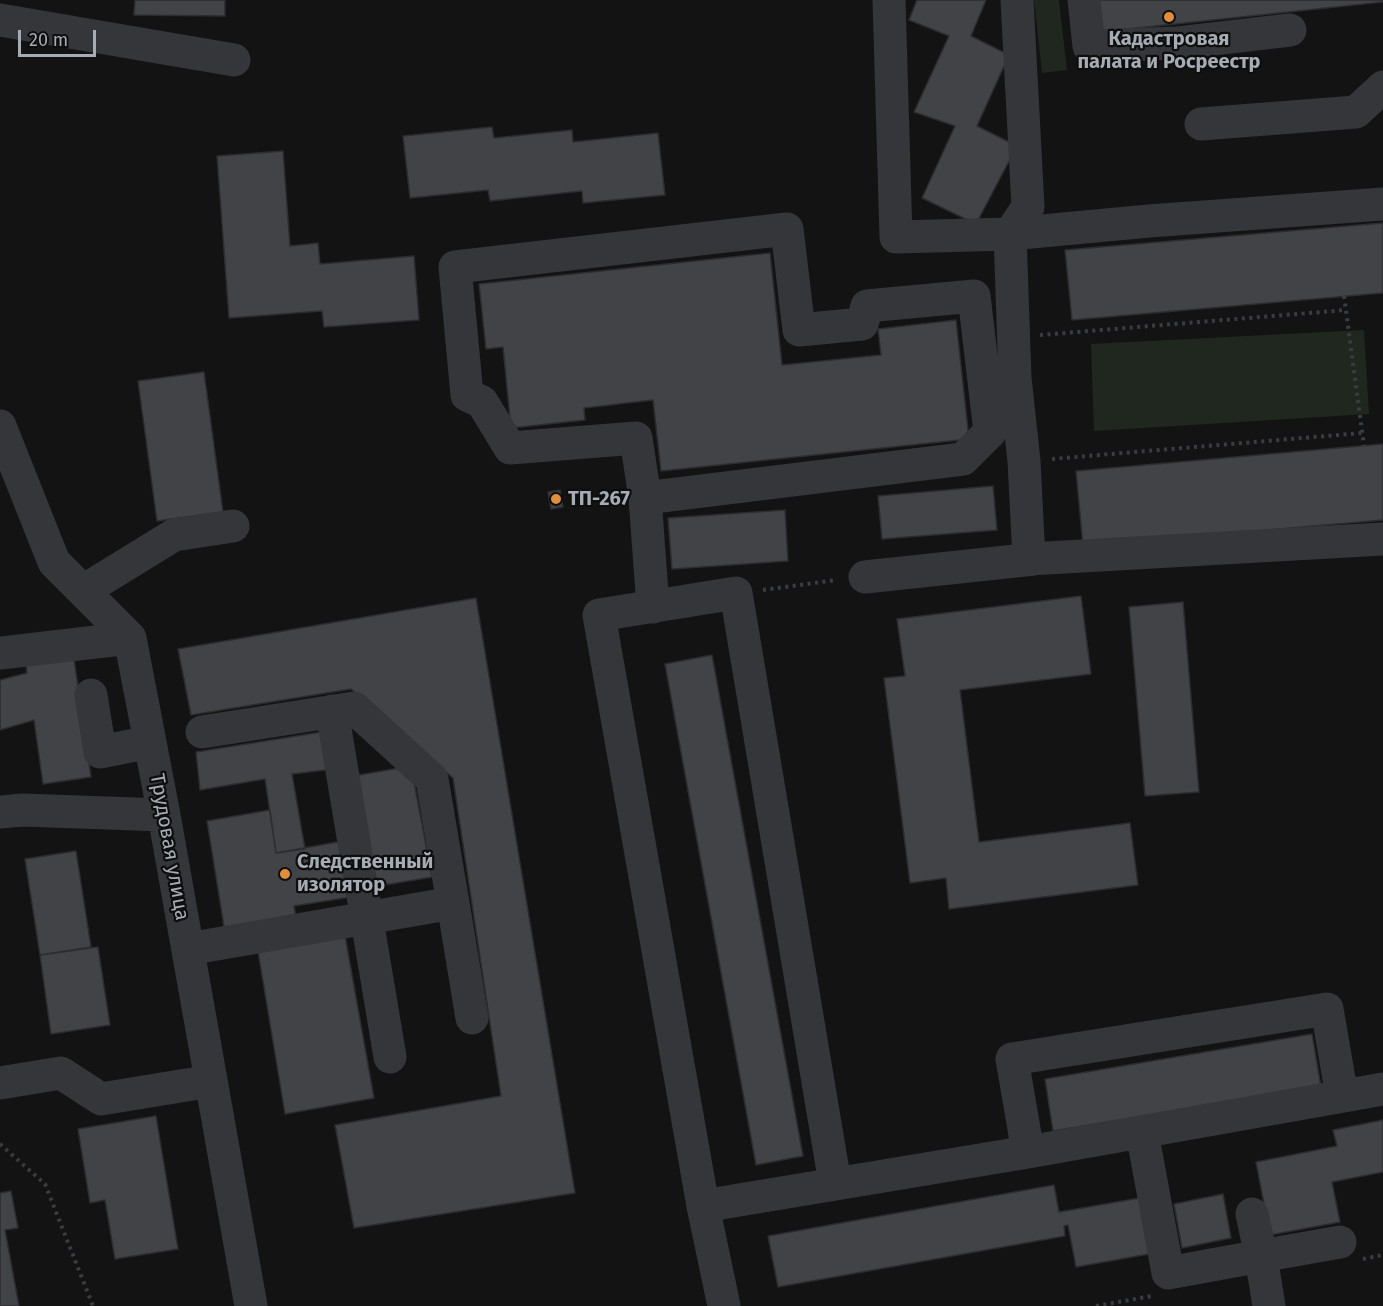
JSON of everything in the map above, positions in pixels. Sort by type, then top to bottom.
[{"type":"street","points":[[889,0],[896,237],[1010,234],[1149,221],[1383,204]]},
{"type":"street","points":[[1017,0],[1028,207],[1010,234],[1013,337],[1024,461],[1029,559],[1034,559]]},
{"type":"street","points":[[1084,0],[1089,46],[1178,43],[1290,30]]},
{"type":"street","points":[[0,20],[234,60]]},
{"type":"street","points":[[1201,124],[1356,112],[1383,87]]},
{"type":"street","points":[[645,498],[963,459],[990,432],[974,296],[867,306],[862,324],[799,330],[787,229],[455,267],[467,395],[482,402],[510,448],[636,438],[645,498],[653,606]]},
{"type":"street","points":[[0,426],[7,466],[54,562],[130,638]]},
{"type":"street","points":[[83,591],[174,535],[233,526]]},
{"type":"street","points":[[865,577],[1034,559],[1383,539]]},
{"type":"street","points":[[724,1306],[703,1206],[599,615],[736,593],[835,1183]]},
{"type":"street","points":[[0,653],[130,638]]},
{"type":"street","name":"Трудовая улица","points":[[130,638],[164,815],[251,1306]]},
{"type":"street","points":[[92,695],[100,752],[150,742]]},
{"type":"street","points":[[202,732],[354,708],[432,779],[472,1018]]},
{"type":"street","points":[[332,711],[390,1057]]},
{"type":"street","points":[[0,812],[22,810],[164,815]]},
{"type":"street","points":[[188,950],[453,903]]},
{"type":"street","points":[[1029,1152],[1012,1059],[1327,1009],[1342,1096]]},
{"type":"street","points":[[0,1083],[61,1072],[101,1099],[211,1081]]},
{"type":"street","points":[[703,1206],[1029,1152],[1383,1089]]},
{"type":"street","points":[[1142,1132],[1168,1273],[1340,1242]]},
{"type":"street","points":[[1252,1214],[1269,1306]]},
{"type":"path","points":[[1344,296],[1364,446]]},
{"type":"path","points":[[1013,337],[1346,310]]},
{"type":"path","points":[[1024,461],[1362,433]]},
{"type":"path","points":[[736,593],[865,577]]},
{"type":"path","points":[[0,1144],[45,1184],[93,1306]]},
{"type":"shaded area","points":[[1034,0],[1059,0],[1067,70],[1042,73]]},
{"type":"shaded area","points":[[1364,330],[1369,414],[1094,431],[1091,344]]},
{"type":"building","points":[[135,0],[225,0],[225,16],[134,15]]},
{"type":"building","points":[[917,0],[986,0],[971,36],[1009,55],[977,126],[1017,146],[976,224],[922,198],[955,126],[914,112],[949,36],[909,20]]},
{"type":"building","name":"Кадастровая палата и Росреестр","points":[[1095,0],[1383,0],[1383,2],[1099,32]]},
{"type":"building","points":[[492,127],[494,138],[572,130],[573,142],[658,133],[665,195],[583,203],[582,191],[490,201],[488,190],[410,198],[403,136]]},
{"type":"building","points":[[283,151],[290,246],[318,243],[320,264],[414,256],[419,320],[324,327],[322,311],[229,318],[217,156]]},
{"type":"building","points":[[1383,223],[1383,293],[1072,320],[1065,250]]},
{"type":"building","points":[[770,253],[782,365],[881,355],[878,329],[956,320],[969,439],[661,471],[653,400],[584,408],[585,420],[511,428],[503,347],[486,349],[479,284]]},
{"type":"building","points":[[204,372],[223,512],[157,521],[138,381]]},
{"type":"building","points":[[1383,444],[1383,520],[1083,546],[1076,471]]},
{"type":"building","points":[[993,486],[997,530],[882,539],[878,496]]},
{"type":"building","name":"ТП-267","points":[[560,490],[563,507],[551,509],[548,492]]},
{"type":"building","points":[[785,510],[788,561],[672,569],[668,518]]},
{"type":"building","points":[[1081,596],[1091,674],[960,690],[979,842],[1130,823],[1138,885],[949,909],[946,878],[910,883],[884,678],[905,676],[897,619]]},
{"type":"building","points":[[476,598],[575,1193],[354,1228],[335,1125],[501,1096],[453,778],[351,689],[191,715],[178,649]]},
{"type":"building","points":[[1183,602],[1199,792],[1145,796],[1129,607]]},
{"type":"building","points":[[712,655],[803,1156],[756,1165],[665,664]]},
{"type":"building","points":[[74,659],[91,777],[43,784],[34,720],[0,730],[0,680],[27,673],[26,665]]},
{"type":"building","points":[[328,731],[334,769],[292,774],[305,849],[276,853],[265,779],[200,790],[196,752]]},
{"type":"building","points":[[411,766],[432,877],[367,888],[348,777]]},
{"type":"building","name":"Следственный изолятор","points":[[270,810],[276,853],[349,840],[357,896],[294,906],[298,928],[226,939],[207,821]]},
{"type":"building","points":[[76,851],[91,947],[40,955],[25,859]]},
{"type":"building","points":[[344,930],[374,1098],[285,1114],[257,945]]},
{"type":"building","points":[[98,947],[110,1025],[51,1034],[40,955]]},
{"type":"building","points":[[1312,1034],[1321,1087],[1053,1131],[1045,1079]]},
{"type":"building","points":[[156,1116],[178,1249],[115,1259],[105,1200],[90,1203],[78,1129]]},
{"type":"building","points":[[1383,1120],[1383,1172],[1332,1182],[1340,1222],[1270,1235],[1256,1162],[1337,1146],[1333,1130]]},
{"type":"building","points":[[1054,1185],[1059,1212],[1140,1198],[1149,1254],[1076,1267],[1068,1225],[1064,1226],[1065,1236],[778,1287],[768,1236]]},
{"type":"building","points":[[11,1191],[18,1228],[5,1230],[19,1306],[0,1306],[0,1193]]},
{"type":"building","points":[[1223,1194],[1231,1238],[1182,1248],[1174,1204]]},
{"type":"place","name":"Кадастровая палата и Росреестр","points":[[1169,17]]},
{"type":"place","name":"ТП-267","points":[[556,499]]},
{"type":"place","name":"Следственный изолятор","points":[[285,874]]}]
